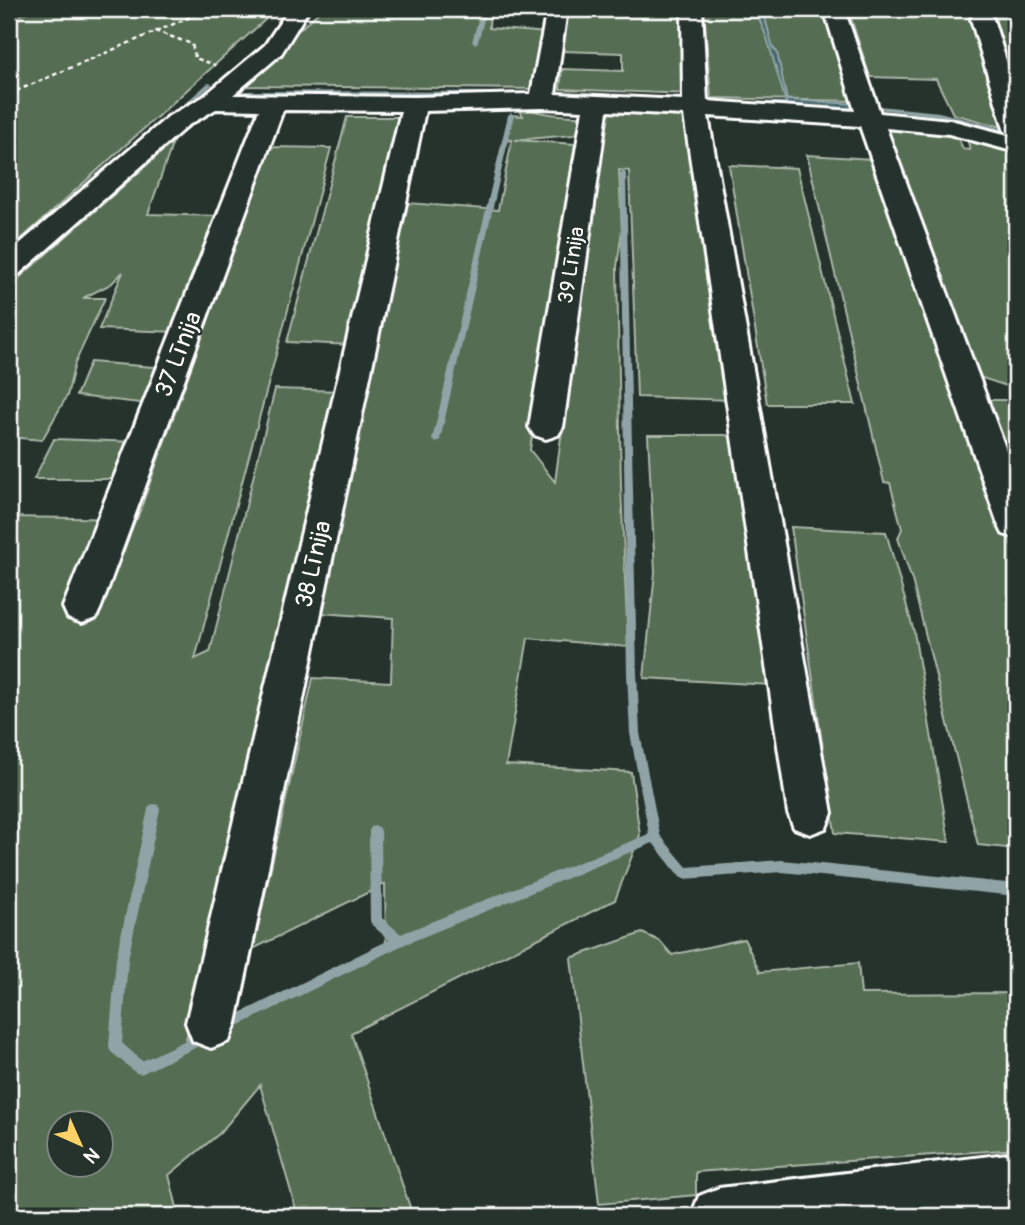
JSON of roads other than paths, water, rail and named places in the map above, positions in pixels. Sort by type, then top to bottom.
[{"type":"street","points":[[9,268],[178,121],[211,102],[273,49],[299,9]]},
{"type":"street","points":[[542,101],[557,9]]},
{"type":"street","points":[[692,9],[695,108],[810,814]]},
{"type":"street","points":[[834,9],[870,119],[1016,524]]},
{"type":"street","points":[[982,19],[1016,129]]},
{"type":"street","name":"37 Līnija","points":[[82,607],[274,101]]},
{"type":"street","points":[[211,102],[415,104],[542,101],[695,108],[950,127],[1016,145]]},
{"type":"street","name":"38 Līnija","points":[[211,1023],[415,104]]},
{"type":"street","name":"39 Līnija","points":[[546,426],[597,104]]},
{"type":"street","points":[[719,1216],[1016,1181]]},
{"type":"water","points":[[755,9],[759,14],[764,14],[773,48],[777,52],[787,100],[859,104],[856,109],[705,102],[786,103],[767,38]]},
{"type":"waterway","points":[[475,42],[484,9]]},
{"type":"waterway","points":[[997,9],[1016,19]]},
{"type":"waterway","points":[[171,118],[210,84]]},
{"type":"waterway","points":[[240,92],[538,94]]},
{"type":"waterway","points":[[558,93],[681,100]]},
{"type":"waterway","points":[[879,108],[939,114],[1014,133]]},
{"type":"waterway","points":[[436,440],[511,115]]},
{"type":"waterway","points":[[623,173],[632,674],[635,733],[655,837]]},
{"type":"waterway","points":[[154,809],[122,959],[115,1046],[141,1068],[205,1037]]},
{"type":"waterway","points":[[375,831],[376,921],[399,941]]},
{"type":"waterway","points":[[399,941],[655,837]]},
{"type":"waterway","points":[[655,837],[684,873],[782,866],[1016,890]]},
{"type":"waterway","points":[[224,1027],[399,941]]}]
